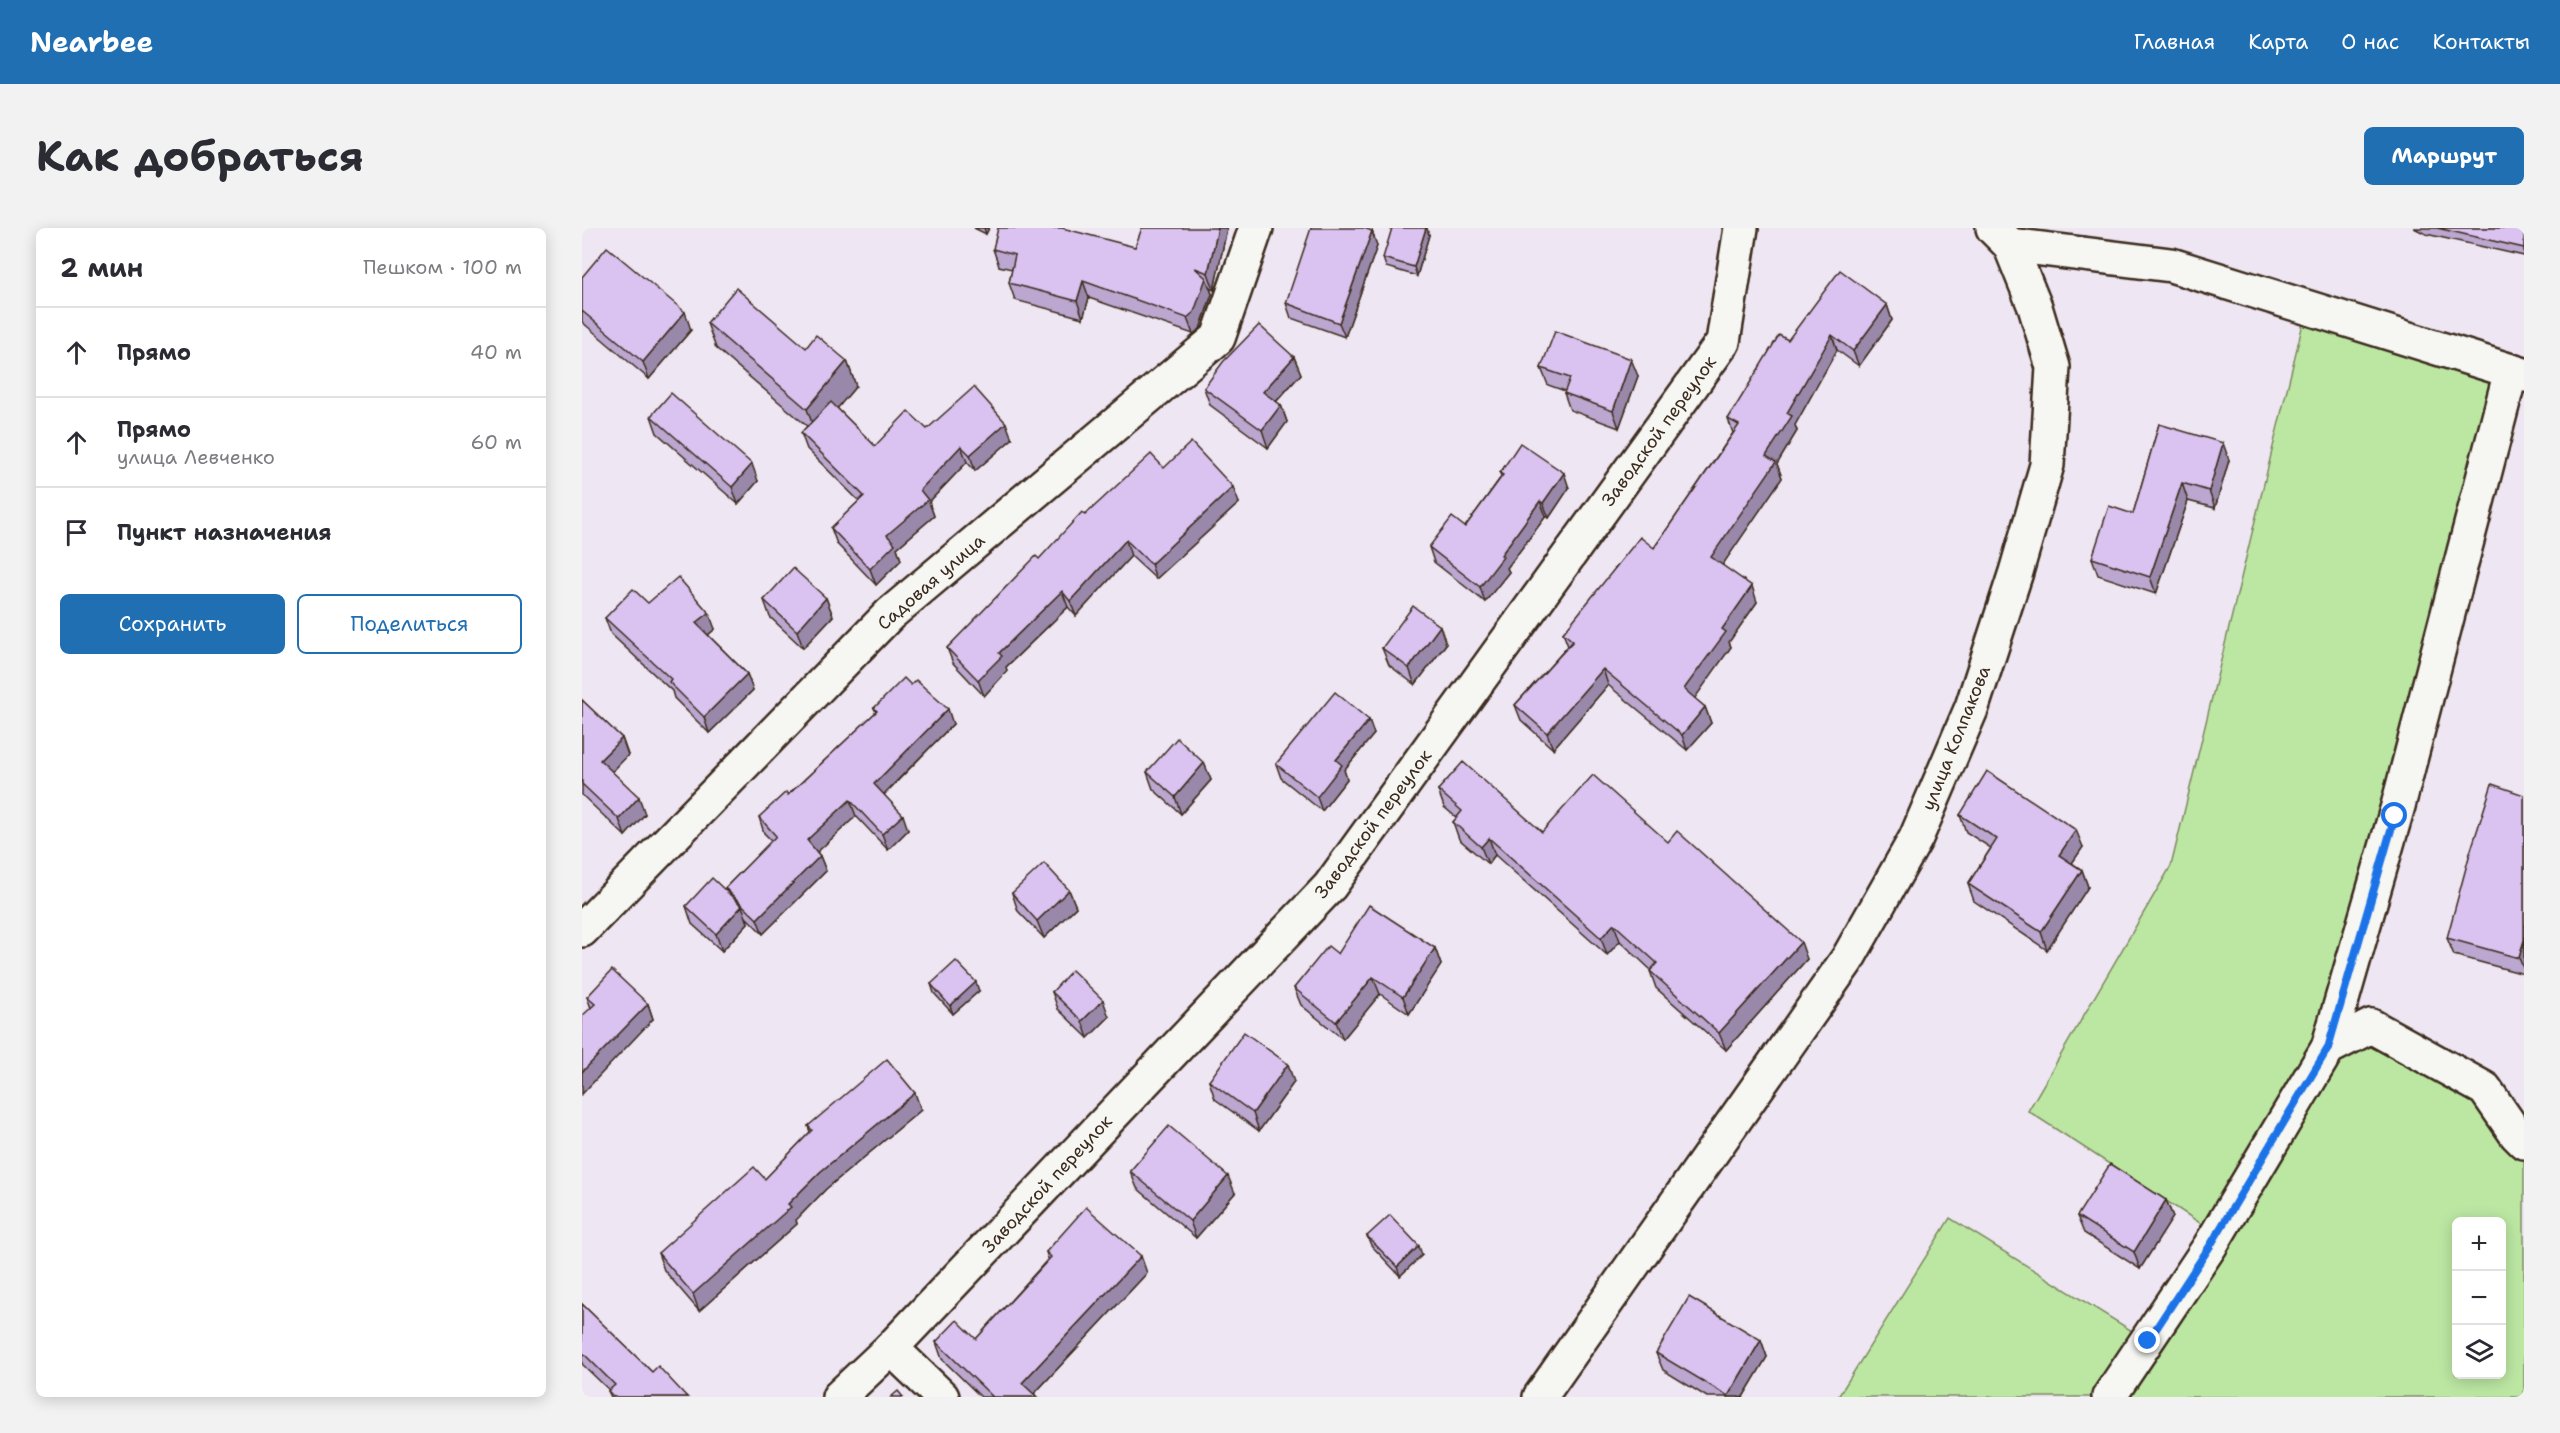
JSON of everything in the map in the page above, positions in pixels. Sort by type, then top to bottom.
[{"type":"street","name":"Садовая улица","points":[[582,930],[890,614],[1218,338],[1256,228]]},
{"type":"street","name":"Заводской переулок","points":[[839,1397],[891,1348],[1330,886],[1723,342],[1741,228]]},
{"type":"street","points":[[2001,237],[2171,264],[2518,373],[2328,1048],[2210,1246],[2109,1397]]},
{"type":"street","name":"улица Колпакова","points":[[1540,1397],[1847,960],[1916,838],[1972,708],[2016,572],[2047,465],[2053,367],[2035,307],[2001,237]]},
{"type":"street","points":[[2328,1048],[2371,1026],[2485,1089],[2524,1142]]},
{"type":"street","points":[[891,1348],[942,1397]]},
{"type":"green space","points":[[2307,307],[2511,371],[2328,1047],[2371,1026],[2485,1089],[2524,1142],[2524,1397],[1838,1397],[1950,1218],[2148,1341],[2217,1234],[2028,1111],[2171,866]]},
{"type":"building","points":[[998,228],[1062,228],[1135,247],[1142,228],[1218,228],[1208,273],[1195,268],[1206,278],[1194,312],[1187,318],[1083,281],[1077,301],[1009,283],[1015,255],[993,249]]},
{"type":"building","points":[[1311,228],[1364,228],[1372,231],[1339,323],[1286,303]]},
{"type":"building","points":[[1392,228],[1426,228],[1414,267],[1383,258]]},
{"type":"building","points":[[2437,228],[2524,228],[2524,248]]},
{"type":"building","points":[[607,247],[685,312],[643,362],[582,311],[582,277]]},
{"type":"building","points":[[1840,270],[1887,305],[1853,351],[1832,335],[1787,413],[1792,416],[1766,456],[1776,462],[1711,557],[1752,586],[1722,629],[1726,632],[1684,689],[1705,707],[1682,735],[1603,669],[1547,733],[1515,705],[1573,641],[1563,633],[1640,537],[1654,548],[1739,425],[1728,419],[1779,335],[1788,340]]},
{"type":"building","points":[[736,288],[806,348],[816,335],[847,361],[807,409],[707,323]]},
{"type":"building","points":[[1259,325],[1294,357],[1263,392],[1281,405],[1262,430],[1204,388],[1223,362]]},
{"type":"building","points":[[1555,331],[1631,359],[1613,411],[1564,393],[1570,378],[1541,368]]},
{"type":"building","points":[[974,387],[1006,423],[970,455],[961,446],[920,490],[928,500],[887,535],[895,544],[870,569],[831,528],[864,496],[801,433],[831,402],[875,446],[908,411],[927,429]]},
{"type":"building","points":[[671,393],[752,464],[732,487],[651,416]]},
{"type":"building","points":[[2159,424],[2223,443],[2209,491],[2182,483],[2150,577],[2092,558],[2109,506],[2133,514]]},
{"type":"building","points":[[1191,442],[1233,487],[1151,564],[1126,540],[1070,601],[1062,591],[999,653],[1002,656],[978,680],[947,648],[1036,556],[1039,559],[1082,512],[1085,515],[1151,454],[1164,468]]},
{"type":"building","points":[[1520,443],[1564,473],[1543,503],[1540,501],[1480,587],[1429,547],[1452,517],[1465,527],[1503,475],[1500,473]]},
{"type":"building","points":[[793,568],[826,598],[797,631],[764,600]]},
{"type":"building","points":[[678,577],[709,613],[696,623],[747,674],[704,717],[669,682],[671,679],[605,618],[633,589],[648,603]]},
{"type":"building","points":[[1413,606],[1440,626],[1409,668],[1382,648]]},
{"type":"building","points":[[904,678],[911,685],[916,680],[948,709],[874,784],[903,815],[882,834],[850,800],[807,840],[820,856],[757,919],[725,888],[776,836],[759,817],[786,792],[788,795],[877,711],[874,708]]},
{"type":"building","points":[[1335,692],[1369,720],[1336,760],[1342,765],[1317,797],[1276,764]]},
{"type":"building","points":[[582,700],[622,738],[600,760],[639,797],[619,819],[582,784]]},
{"type":"building","points":[[1177,738],[1204,763],[1175,797],[1147,772]]},
{"type":"building","points":[[1463,762],[1542,832],[1593,775],[1668,842],[1677,831],[1801,942],[1719,1033],[1650,971],[1657,963],[1614,924],[1601,938],[1489,838],[1481,847],[1453,822],[1462,811],[1438,790]]},
{"type":"building","points":[[1987,771],[2076,830],[2059,855],[2082,870],[2041,932],[1968,884],[1997,839],[1960,815]]},
{"type":"building","points":[[2492,784],[2524,795],[2524,940],[2519,958],[2447,938]]},
{"type":"building","points":[[1044,863],[1069,890],[1037,921],[1012,893]]},
{"type":"building","points":[[712,878],[742,906],[716,934],[686,906]]},
{"type":"building","points":[[1369,905],[1435,948],[1403,997],[1373,977],[1336,1022],[1294,988],[1328,946],[1338,954]]},
{"type":"building","points":[[956,961],[976,982],[950,1006],[931,984]]},
{"type":"building","points":[[612,970],[648,1004],[582,1072],[582,1016],[595,1004],[587,997]]},
{"type":"building","points":[[1072,970],[1103,1000],[1082,1021],[1052,992]]},
{"type":"building","points":[[1244,1032],[1288,1064],[1253,1113],[1209,1081]]},
{"type":"building","points":[[887,1059],[915,1093],[820,1172],[788,1204],[791,1207],[693,1294],[658,1253],[754,1167],[765,1179],[812,1130],[808,1126]]},
{"type":"building","points":[[1169,1126],[1228,1176],[1190,1221],[1130,1171]]},
{"type":"building","points":[[2110,1164],[2166,1200],[2134,1252],[2077,1216]]},
{"type":"building","points":[[1086,1207],[1141,1256],[1022,1383],[1037,1397],[993,1397],[936,1342],[957,1320],[976,1339],[1051,1257],[1046,1252]]},
{"type":"building","points":[[1390,1215],[1419,1246],[1397,1267],[1367,1236]]},
{"type":"building","points":[[1689,1297],[1761,1340],[1728,1396],[1656,1353]]},
{"type":"building","points":[[582,1304],[652,1372],[658,1366],[687,1397],[614,1397],[608,1391],[615,1385],[582,1352]]},
{"type":"building","points":[[898,1391],[903,1397],[891,1397]]},
{"type":"route","points":[[2148,1341],[2210,1246],[2328,1048],[2395,816]]}]
